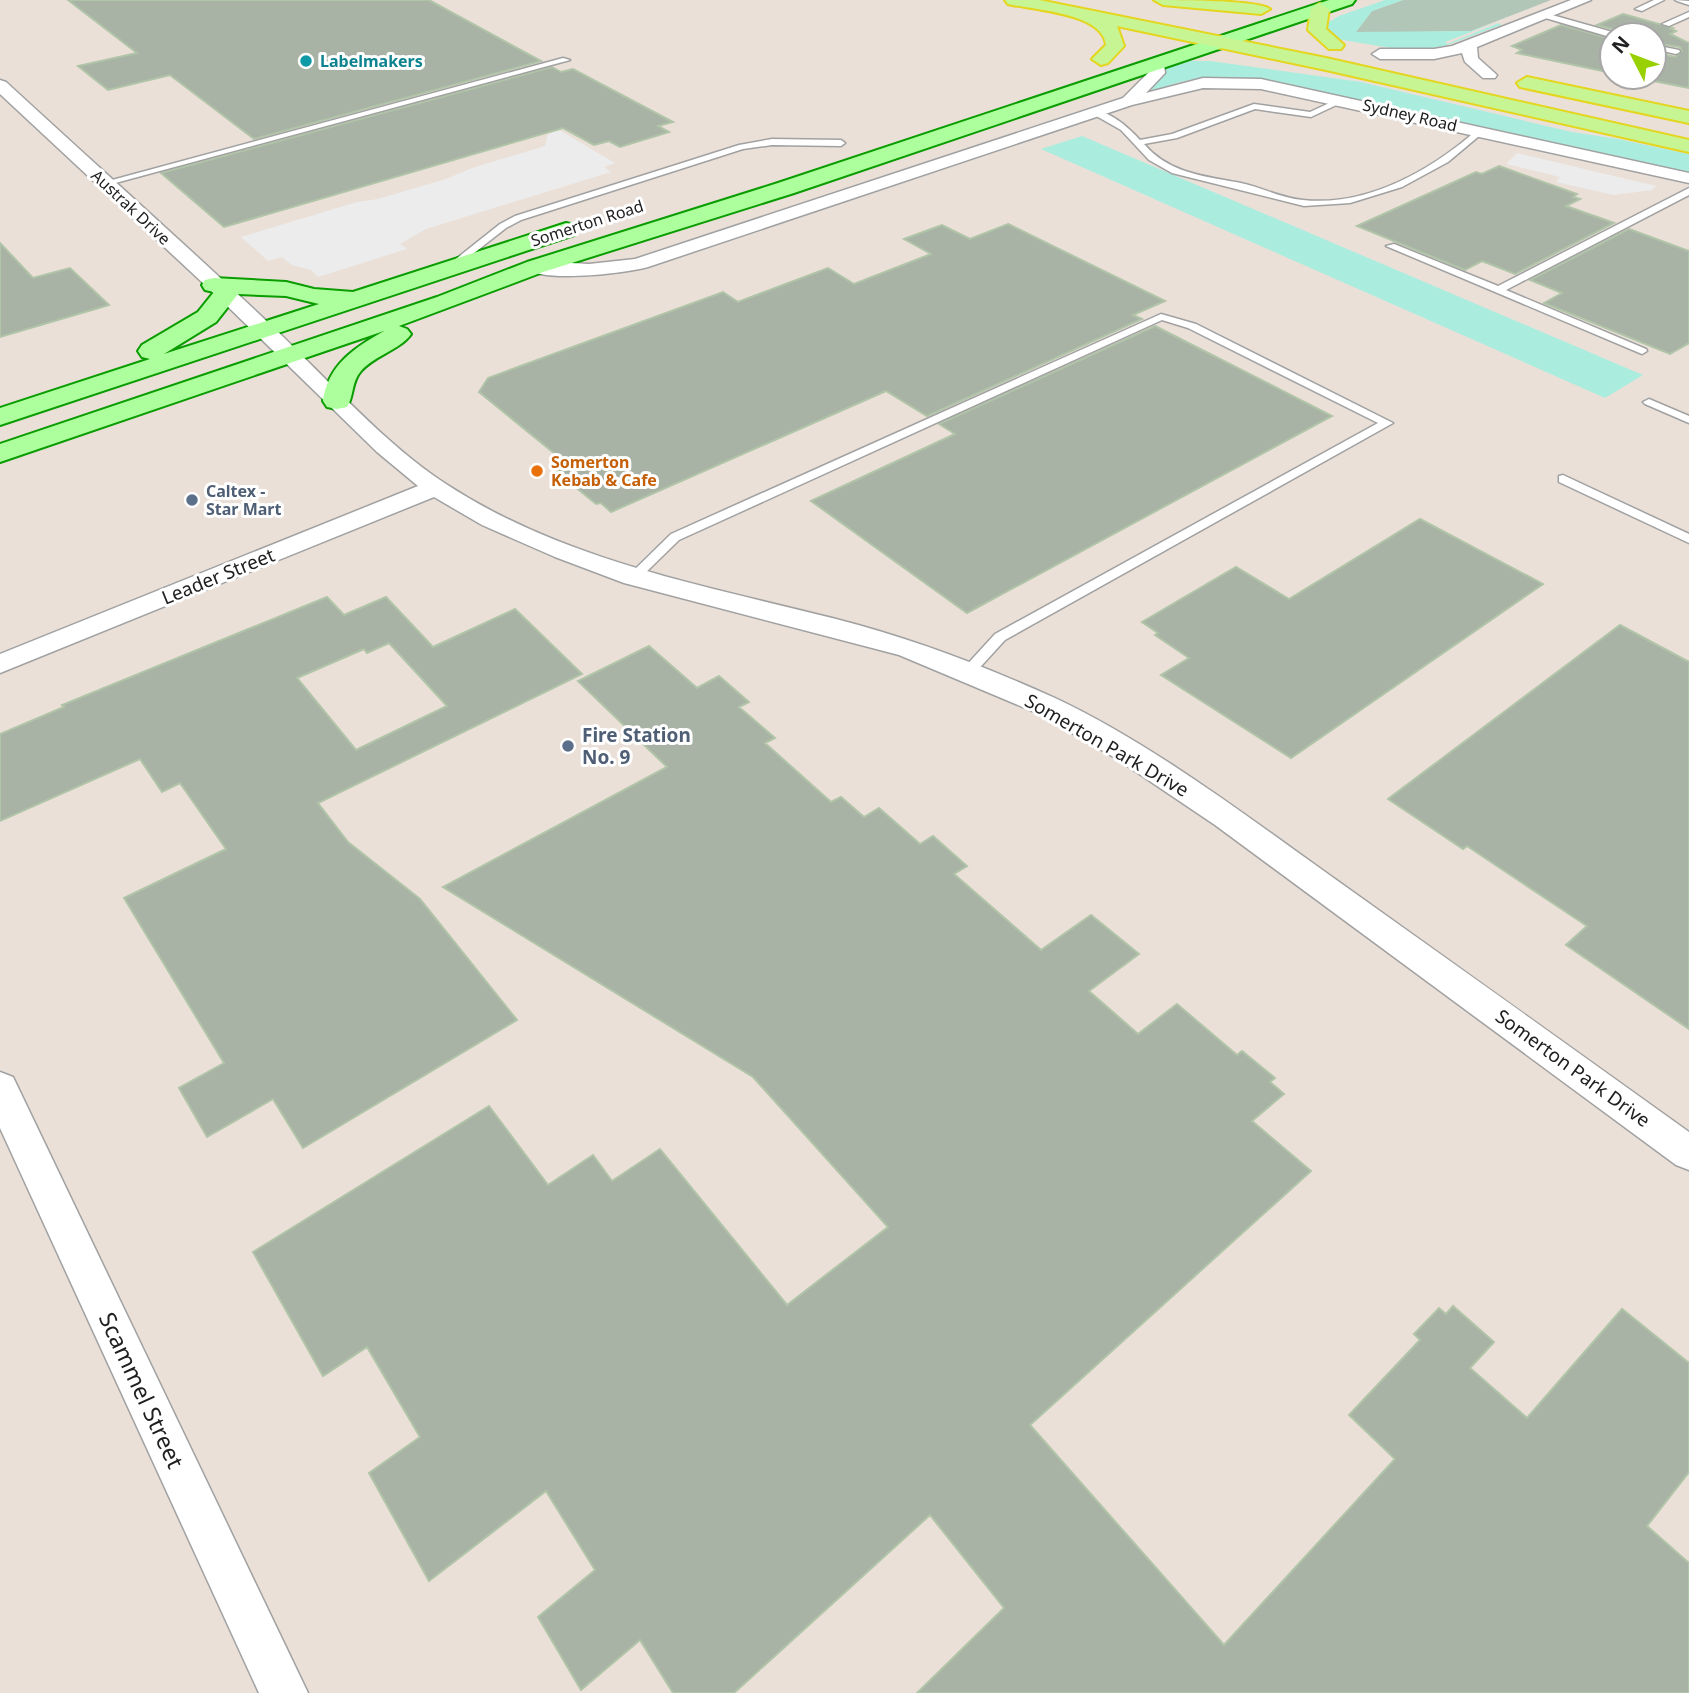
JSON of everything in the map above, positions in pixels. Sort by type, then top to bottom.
[{"type":"highway","name":"Sydney Road","points":[[1014,0],[1220,41],[1689,146]]},
{"type":"highway","points":[[1155,3],[1267,7]]},
{"type":"highway","points":[[1155,3],[1222,22],[1689,117]]},
{"type":"highway","points":[[1320,9],[1317,30],[1320,35],[1335,44]]},
{"type":"highway","points":[[1091,16],[1110,27],[1115,37],[1115,46],[1101,59]]},
{"type":"highway","points":[[1180,55],[1314,71],[1369,74]]},
{"type":"main road","name":"Somerton Road","points":[[0,453],[446,302],[535,267],[786,188],[1346,0]]},
{"type":"main road","points":[[1081,65],[1267,7]]},
{"type":"main road","points":[[778,163],[847,141]]},
{"type":"main road","name":"Somerton Road","points":[[8,411],[52,400],[581,225]]},
{"type":"main road","points":[[52,400],[188,330],[207,317],[220,289],[286,289],[314,296],[351,299]]},
{"type":"main road","points":[[337,401],[337,386],[352,363],[446,302]]},
{"type":"street","points":[[1380,54],[1434,54],[1470,46],[1584,0]]},
{"type":"street","points":[[1470,46],[1470,59],[1489,75]]},
{"type":"street","name":"Somerton Road","points":[[535,267],[592,272],[641,263],[1129,102],[1157,74],[1156,63]]},
{"type":"street","name":"Sydney Road","points":[[1129,102],[1185,86],[1228,82],[1281,86],[1689,178]]},
{"type":"street","name":"Austrak Drive","points":[[0,85],[290,355]]},
{"type":"street","name":"Somerton Park Drive","points":[[290,355],[394,455],[435,488],[491,520],[564,552],[633,577],[707,598],[833,627],[909,649],[1048,706],[1127,752],[1226,817],[1689,1153]]},
{"type":"street","name":"Leader Street","points":[[0,664],[435,488]]},
{"type":"street","name":"Scammel Street","points":[[0,1088],[284,1693]]},
{"type":"lane","points":[[1639,9],[1660,0]]},
{"type":"lane","points":[[1679,0],[1689,3]]},
{"type":"lane","points":[[1668,23],[1689,14]]},
{"type":"lane","points":[[1545,15],[1598,31]]},
{"type":"lane","points":[[1668,50],[1676,52]]},
{"type":"lane","points":[[105,183],[566,60]]},
{"type":"lane","points":[[1138,143],[1174,136],[1254,106],[1311,115],[1343,100]]},
{"type":"lane","points":[[1095,113],[1118,123],[1155,161],[1186,175],[1303,203],[1327,205],[1364,198],[1419,174],[1467,146],[1481,131]]},
{"type":"lane","points":[[452,266],[503,226],[518,218],[670,169],[754,144],[847,141]]},
{"type":"lane","points":[[1498,290],[1689,191]]},
{"type":"lane","points":[[1391,246],[1643,351]]},
{"type":"lane","points":[[633,577],[675,537],[1161,317],[1192,326],[1387,423],[1000,637],[968,672]]},
{"type":"lane","points":[[1648,402],[1689,420]]},
{"type":"lane","points":[[1563,479],[1689,538]]},
{"type":"shaded area","points":[[0,0],[1689,0],[1689,1693],[0,1693]]},
{"type":"shaded area","points":[[1385,0],[1403,0],[1372,11],[1356,32],[1471,31],[1497,22],[1445,42],[1447,44],[1499,23],[1501,25],[1434,50],[1403,50],[1331,38],[1322,26],[1339,16]]},
{"type":"shaded area","points":[[1403,0],[1551,0],[1471,31],[1355,33],[1372,11]]},
{"type":"shaded area","points":[[1191,61],[1210,61],[1361,82],[1572,132],[1689,154],[1689,173],[1278,82],[1204,78],[1180,82],[1149,93],[1167,68]]},
{"type":"shaded area","points":[[559,130],[615,163],[604,167],[611,172],[426,229],[400,244],[407,249],[318,277],[311,270],[292,265],[282,257],[268,261],[241,237],[446,179],[472,168],[545,146],[548,134]]},
{"type":"shaded area","points":[[1082,136],[1643,375],[1605,398],[1041,149]]},
{"type":"shaded area","points":[[1517,153],[1656,186],[1652,190],[1614,195],[1556,182],[1560,177],[1506,164]]},
{"type":"building","name":"Labelmakers","points":[[68,0],[429,0],[541,61],[254,139],[170,75],[108,90],[78,66],[137,53]]},
{"type":"building","points":[[1623,14],[1648,21],[1606,21]]},
{"type":"building","points":[[1561,25],[1598,35],[1598,70],[1517,53],[1522,50],[1512,46]]},
{"type":"building","points":[[1668,27],[1676,31],[1670,34],[1689,43],[1689,88],[1668,84],[1668,55],[1675,57],[1682,51],[1680,47],[1668,45]]},
{"type":"building","points":[[552,67],[561,72],[573,69],[673,122],[658,126],[669,132],[620,147],[609,141],[594,145],[563,128],[224,227],[161,173]]},
{"type":"building","points":[[1499,166],[1577,194],[1573,197],[1580,199],[1566,206],[1614,223],[1515,274],[1482,261],[1465,270],[1357,226],[1476,172],[1482,174]]},
{"type":"building","points":[[1008,224],[1165,301],[1133,315],[1142,319],[927,416],[886,391],[611,512],[601,503],[596,504],[551,467],[565,462],[479,392],[488,378],[723,292],[738,302],[828,268],[854,284],[931,254],[904,239],[942,225],[970,239]]},
{"type":"building","points":[[1629,229],[1689,251],[1689,343],[1670,354],[1544,303],[1562,293],[1530,280]]},
{"type":"building","points":[[0,243],[33,278],[70,268],[109,305],[0,337]]},
{"type":"building","points":[[1155,326],[1332,416],[967,613],[811,501],[955,434],[939,424]]},
{"type":"building","points":[[1420,519],[1543,584],[1291,758],[1161,675],[1189,658],[1155,635],[1158,633],[1142,622],[1236,567],[1289,599]]},
{"type":"building","points":[[327,597],[344,615],[386,597],[433,647],[515,609],[582,674],[318,803],[348,842],[420,899],[517,1020],[303,1148],[273,1099],[207,1137],[179,1088],[224,1063],[124,898],[226,849],[180,783],[162,792],[140,759],[0,821],[0,734],[64,707],[62,705]],"holes":[[[389,643],[447,706],[356,750],[297,678],[364,649],[367,653]]]},
{"type":"building","points":[[1620,625],[1689,662],[1689,1029],[1566,945],[1587,926],[1467,846],[1463,849],[1388,799]]},
{"type":"building","points":[[649,646],[697,688],[719,676],[749,702],[739,707],[775,738],[765,743],[831,802],[841,797],[864,817],[879,808],[920,844],[933,836],[967,866],[954,874],[1041,950],[1091,915],[1139,954],[1089,991],[1138,1034],[1177,1004],[1237,1055],[1242,1051],[1275,1078],[1270,1082],[1284,1094],[1252,1121],[1311,1171],[1030,1425],[1224,1645],[1395,1459],[1349,1415],[1420,1340],[1414,1334],[1439,1308],[1446,1314],[1453,1306],[1494,1342],[1470,1368],[1527,1418],[1622,1309],[1689,1363],[1689,1472],[1647,1526],[1689,1563],[1689,1693],[917,1693],[1004,1608],[930,1515],[734,1693],[673,1693],[640,1640],[581,1690],[538,1617],[595,1570],[546,1491],[429,1581],[369,1473],[420,1437],[367,1347],[323,1376],[253,1252],[489,1106],[548,1185],[593,1155],[612,1181],[660,1149],[787,1305],[888,1227],[753,1077],[443,887],[667,767],[578,681]]},
{"type":"place","name":"Labelmakers","points":[[306,61]]},
{"type":"place","name":"Somerton Kebab & Cafe","points":[[537,471]]},
{"type":"place","name":"Caltex - Star Mart","points":[[192,500]]},
{"type":"place","name":"Fire Station No. 9","points":[[568,746]]}]
